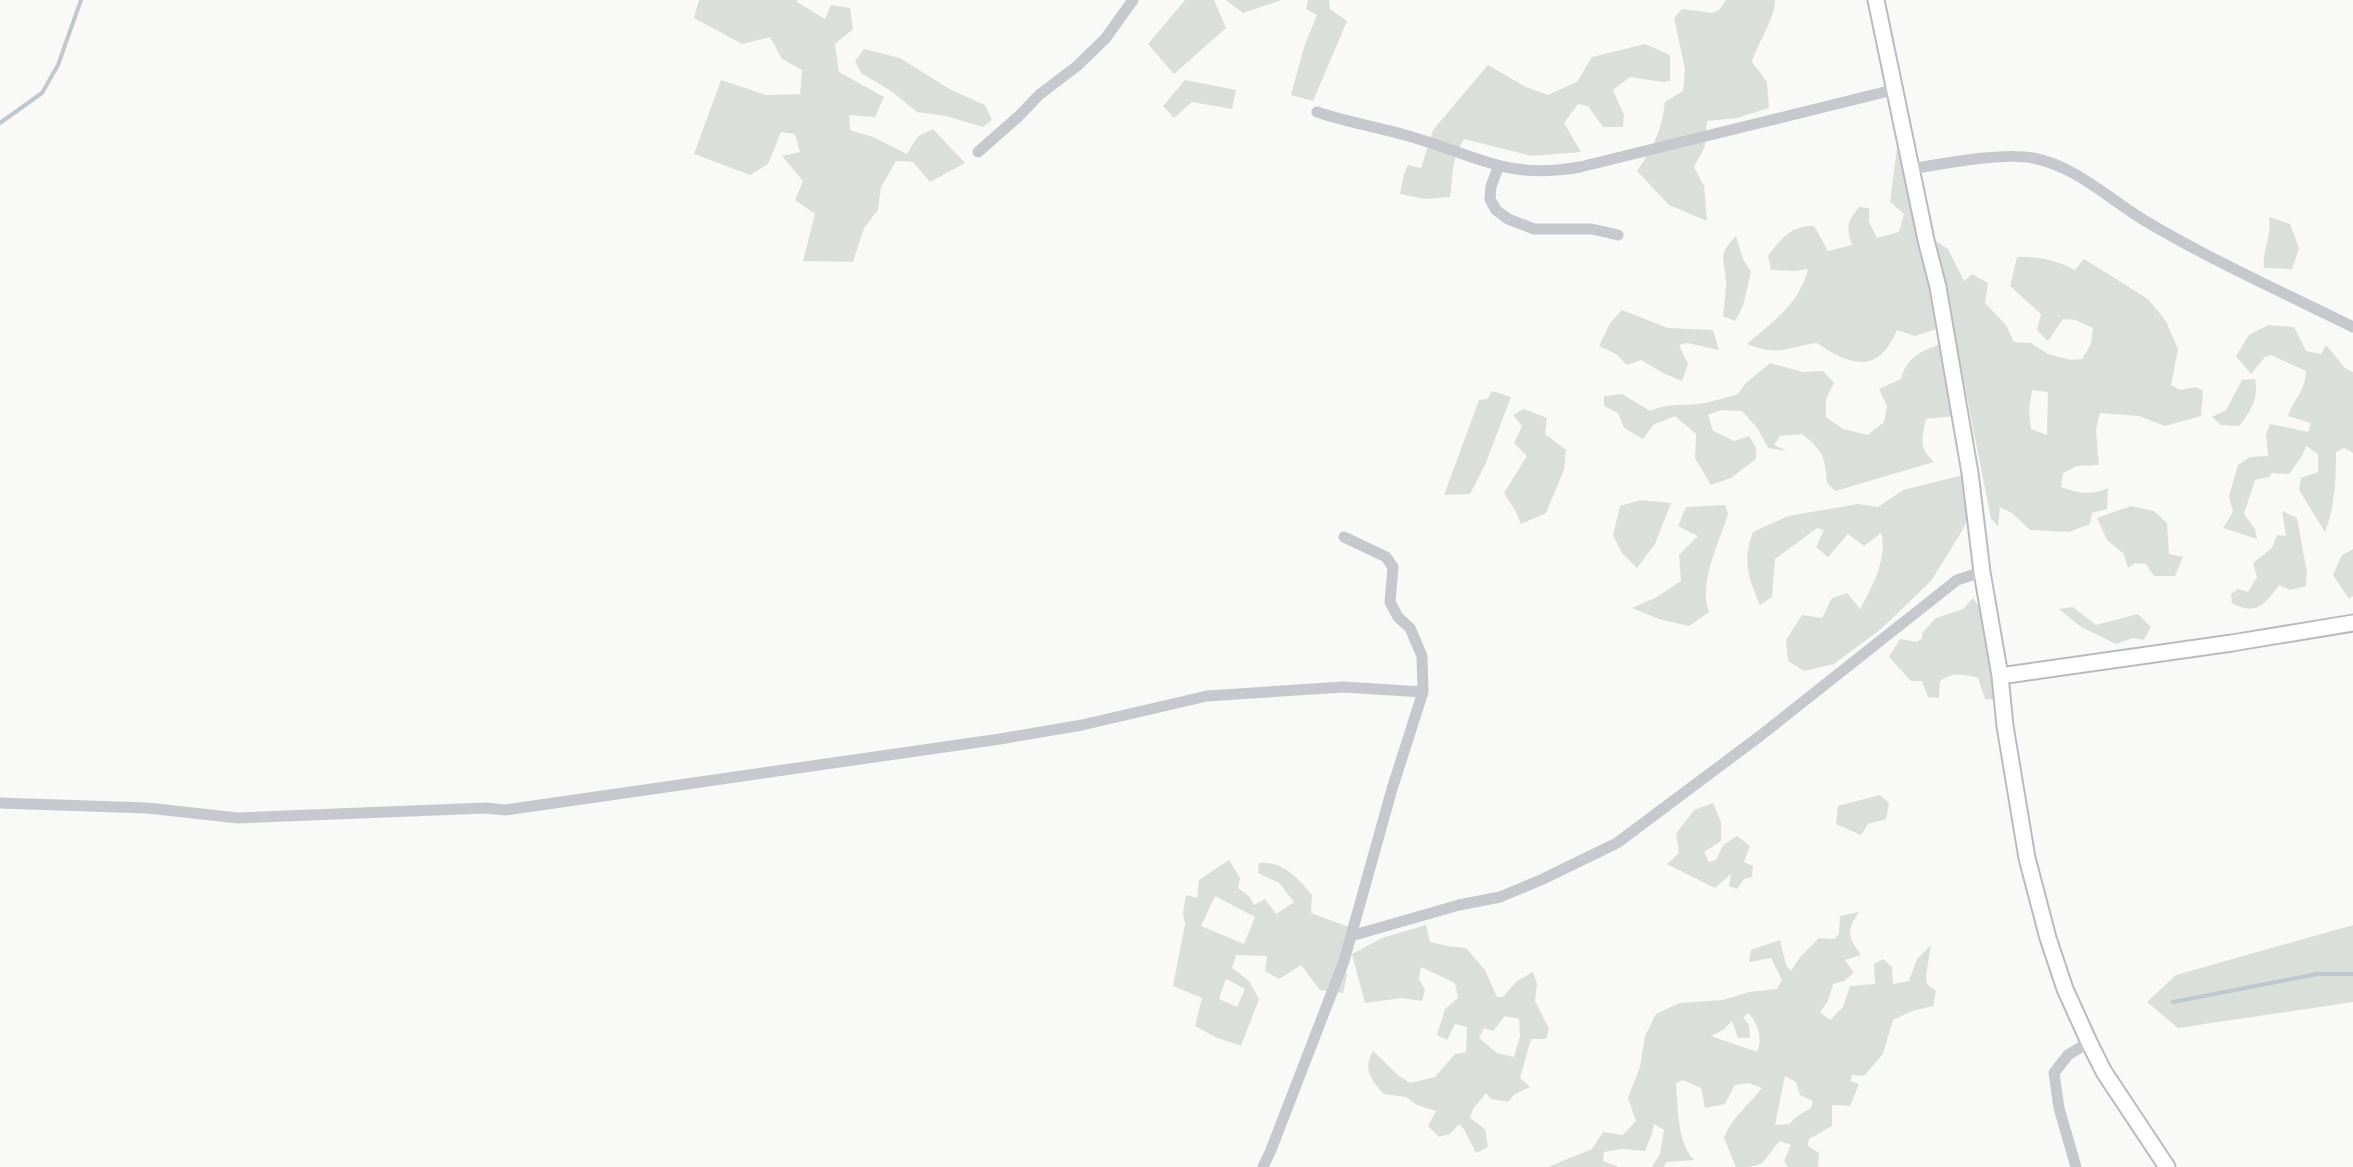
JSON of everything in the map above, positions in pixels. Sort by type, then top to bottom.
[{"type":"street","points":[[978,152],[1106,39],[1134,0]]},
{"type":"street","points":[[1876,0],[1938,288],[1970,473],[2027,858],[2060,972],[2089,1042],[2104,1072],[2167,1167]]},
{"type":"street","points":[[1318,112],[1421,140],[1498,168],[1552,172],[1893,90]]},
{"type":"street","points":[[1910,168],[2029,157],[2055,163],[2146,221],[2224,264],[2353,326]]},
{"type":"street","points":[[1498,168],[1490,199],[1508,219],[1534,229],[1592,229],[1618,235]]},
{"type":"street","points":[[1263,1167],[1352,936],[1423,692],[1422,656],[1410,628],[1390,602],[1391,562],[1344,537]]},
{"type":"street","points":[[1352,936],[1500,897],[1617,843],[1957,580],[1982,572]]},
{"type":"street","points":[[2000,676],[2353,624]]},
{"type":"street","points":[[0,804],[147,808],[238,818],[505,810],[1000,739],[1207,696],[1344,687],[1423,692]]},
{"type":"street","points":[[2076,1167],[2059,1108],[2054,1073],[2068,1056],[2089,1042]]},
{"type":"shaded area","points":[[699,0],[797,0],[825,19],[831,5],[850,8],[853,29],[835,44],[839,72],[884,97],[875,117],[849,115],[850,130],[907,154],[918,136],[933,129],[965,163],[930,182],[913,162],[896,161],[881,187],[878,210],[864,228],[853,262],[803,261],[815,214],[795,200],[803,181],[782,156],[800,152],[795,134],[781,132],[768,164],[750,175],[694,154],[721,80],[766,95],[800,94],[802,70],[782,59],[770,37],[742,44],[694,18]]},
{"type":"shaded area","points":[[1185,0],[1214,0],[1226,28],[1174,74],[1148,44]]},
{"type":"shaded area","points":[[1226,0],[1279,0],[1279,1],[1243,13]]},
{"type":"shaded area","points":[[1308,0],[1329,0],[1330,9],[1347,21],[1313,101],[1291,95],[1317,15],[1306,9]]},
{"type":"shaded area","points":[[1726,0],[1775,0],[1752,62],[1767,82],[1769,108],[1737,118],[1707,121],[1705,146],[1694,167],[1704,186],[1707,221],[1669,205],[1637,171],[1656,138],[1665,102],[1683,91],[1685,69],[1674,18],[1682,9],[1713,13]]},
{"type":"shaded area","points":[[1645,44],[1670,55],[1670,81],[1630,77],[1613,90],[1624,115],[1623,127],[1603,127],[1588,106],[1578,104],[1564,123],[1581,152],[1532,156],[1464,139],[1454,161],[1450,197],[1425,199],[1400,194],[1408,165],[1421,168],[1433,130],[1488,65],[1548,95],[1577,82],[1592,57]]},
{"type":"shaded area","points":[[864,49],[900,58],[951,90],[985,105],[992,120],[983,127],[917,112],[861,73],[855,61]]},
{"type":"shaded area","points":[[1185,80],[1236,90],[1232,109],[1192,102],[1174,118],[1163,106]]},
{"type":"shaded area","points":[[1897,148],[1906,158],[1939,328],[1915,336],[1897,330],[1881,354],[1863,362],[1841,357],[1817,343],[1775,350],[1747,344],[1784,311],[1804,281],[1808,269],[1771,270],[1768,256],[1787,234],[1814,226],[1828,251],[1852,245],[1849,225],[1859,207],[1869,208],[1869,222],[1877,238],[1899,232],[1904,214],[1890,202]]},
{"type":"shaded area","points":[[2269,217],[2290,224],[2299,248],[2292,269],[2264,268]]},
{"type":"shaded area","points":[[1736,236],[1751,272],[1735,321],[1723,316],[1723,258]]},
{"type":"shaded area","points":[[1936,241],[1948,249],[1964,281],[1972,274],[1988,283],[1985,303],[2006,325],[2014,342],[2031,343],[2048,354],[2071,360],[2082,359],[2091,344],[2093,328],[2063,319],[2048,341],[2037,330],[2041,314],[2010,286],[2017,257],[2047,260],[2075,270],[2084,259],[2148,299],[2166,321],[2178,349],[2171,385],[2180,390],[2196,387],[2203,391],[2201,416],[2165,426],[2139,416],[2100,413],[2096,430],[2099,465],[2077,466],[2063,473],[2061,487],[2084,493],[2108,488],[2107,509],[2092,513],[2090,524],[2069,532],[2030,530],[2000,507],[1998,526],[1991,519]],"holes":[[[2032,390],[2048,392],[2047,435],[2031,429],[2029,409]]]},
{"type":"shaded area","points":[[1622,310],[1668,328],[1713,330],[1719,350],[1679,345],[1688,364],[1682,381],[1641,360],[1627,365],[1599,346],[1610,323]]},
{"type":"shaded area","points":[[2268,325],[2294,327],[2306,351],[2321,354],[2326,345],[2353,372],[2353,453],[2344,448],[2336,452],[2334,493],[2325,532],[2299,490],[2301,478],[2318,472],[2318,454],[2306,446],[2289,474],[2272,473],[2255,480],[2244,514],[2257,539],[2223,528],[2233,512],[2229,496],[2238,465],[2250,457],[2268,456],[2266,434],[2270,424],[2308,432],[2311,423],[2288,416],[2306,371],[2271,355],[2251,374],[2236,356],[2249,335]]},
{"type":"shaded area","points":[[1941,344],[1955,416],[1926,419],[1922,442],[1934,462],[1835,491],[1827,483],[1822,455],[1809,440],[1802,434],[1780,436],[1774,445],[1787,451],[1768,448],[1742,411],[1721,410],[1708,415],[1713,431],[1734,441],[1749,436],[1756,448],[1756,459],[1731,478],[1711,485],[1695,458],[1696,434],[1675,416],[1653,425],[1643,439],[1624,428],[1618,413],[1604,406],[1604,396],[1622,394],[1650,411],[1718,400],[1738,394],[1770,363],[1803,372],[1823,371],[1834,383],[1826,399],[1826,417],[1843,429],[1868,435],[1884,422],[1887,406],[1879,389],[1901,379],[1915,356]]},
{"type":"shaded area","points":[[2255,379],[2253,404],[2239,426],[2221,425],[2212,417],[2226,410],[2242,380]]},
{"type":"shaded area","points":[[1492,391],[1511,397],[1485,465],[1470,494],[1444,495],[1479,400],[1487,399]]},
{"type":"shaded area","points":[[1524,409],[1547,418],[1545,434],[1566,450],[1564,470],[1546,513],[1521,524],[1504,493],[1527,456],[1514,443],[1522,426],[1513,415]]},
{"type":"shaded area","points":[[1967,474],[1970,515],[1931,581],[1881,629],[1834,664],[1804,671],[1788,661],[1786,640],[1802,615],[1822,618],[1832,598],[1847,593],[1860,609],[1881,562],[1881,533],[1864,546],[1848,534],[1828,557],[1816,547],[1824,530],[1817,528],[1775,559],[1772,597],[1760,605],[1748,569],[1753,532],[1788,516],[1858,504],[1878,507],[1903,490]]},
{"type":"shaded area","points":[[1641,500],[1671,503],[1655,544],[1637,568],[1622,553],[1613,535],[1620,506]]},
{"type":"shaded area","points":[[1725,505],[1728,514],[1706,589],[1709,612],[1689,626],[1632,608],[1681,581],[1679,555],[1698,536],[1678,526],[1686,507]]},
{"type":"shaded area","points":[[2131,506],[2154,511],[2167,523],[2169,554],[2183,557],[2175,576],[2154,576],[2146,564],[2135,563],[2128,568],[2124,554],[2107,540],[2097,518]]},
{"type":"shaded area","points":[[2282,511],[2297,518],[2306,586],[2290,590],[2279,585],[2260,606],[2240,607],[2232,603],[2231,594],[2238,589],[2248,592],[2257,577],[2253,563],[2272,548],[2277,535],[2286,536]]},
{"type":"shaded area","points":[[2353,549],[2353,596],[2349,599],[2333,575],[2342,555]]},
{"type":"shaded area","points":[[1973,598],[1987,618],[2001,700],[1985,699],[1978,678],[1958,675],[1940,681],[1939,698],[1928,697],[1922,681],[1911,681],[1889,657],[1900,639],[1917,642],[1936,618],[1963,609]]},
{"type":"shaded area","points":[[2073,607],[2096,625],[2138,614],[2151,627],[2144,640],[2133,638],[2116,644],[2081,627],[2059,609]]},
{"type":"shaded area","points":[[1880,795],[1889,803],[1886,819],[1868,824],[1861,835],[1836,824],[1838,806]]},
{"type":"shaded area","points":[[1713,803],[1721,822],[1721,841],[1704,852],[1709,862],[1716,860],[1723,845],[1737,836],[1750,846],[1744,862],[1753,866],[1752,877],[1744,879],[1737,889],[1729,886],[1731,874],[1715,888],[1667,864],[1679,853],[1676,834],[1694,810]]},
{"type":"shaded area","points":[[1229,860],[1240,878],[1238,888],[1254,905],[1265,899],[1276,914],[1294,902],[1279,883],[1258,873],[1259,863],[1275,864],[1289,872],[1312,895],[1311,913],[1352,928],[1341,958],[1347,975],[1343,993],[1320,990],[1301,965],[1279,979],[1265,971],[1267,956],[1236,955],[1232,968],[1249,981],[1259,999],[1241,1046],[1195,1026],[1202,998],[1173,986],[1185,924],[1186,895],[1197,898],[1199,880]],"holes":[[[1215,896],[1255,917],[1244,944],[1201,926]],[[1226,979],[1245,989],[1237,1007],[1219,999]]]},
{"type":"shaded area","points":[[1859,912],[1850,934],[1861,955],[1845,960],[1854,973],[1833,984],[1820,1012],[1830,1020],[1843,1007],[1850,986],[1875,984],[1874,964],[1883,959],[1892,967],[1893,984],[1909,981],[1917,959],[1931,945],[1926,975],[1927,984],[1936,991],[1933,1006],[1893,1020],[1883,1054],[1864,1076],[1852,1075],[1850,1081],[1859,1084],[1850,1106],[1832,1105],[1832,1126],[1809,1139],[1808,1146],[1819,1153],[1818,1167],[1788,1167],[1784,1161],[1791,1145],[1780,1141],[1759,1164],[1736,1167],[1724,1138],[1762,1088],[1749,1083],[1735,1085],[1725,1104],[1705,1108],[1701,1088],[1683,1080],[1676,1083],[1679,1124],[1684,1144],[1694,1160],[1652,1167],[1660,1154],[1664,1130],[1654,1124],[1645,1151],[1604,1152],[1603,1161],[1619,1167],[1548,1167],[1592,1149],[1603,1132],[1623,1135],[1636,1121],[1628,1098],[1640,1067],[1645,1036],[1656,1014],[1679,1003],[1723,1000],[1777,989],[1782,980],[1771,958],[1749,962],[1751,950],[1780,940],[1791,971],[1819,938],[1834,939],[1839,934],[1840,916]],"holes":[[[1748,1013],[1759,1031],[1757,1052],[1711,1036],[1732,1021],[1738,1038],[1750,1038],[1749,1025],[1743,1018]],[[1785,1076],[1796,1082],[1800,1095],[1813,1101],[1811,1108],[1789,1124],[1775,1125]]]},
{"type":"shaded area","points":[[1426,925],[1430,942],[1466,948],[1485,970],[1497,997],[1503,997],[1517,981],[1533,972],[1537,984],[1535,1001],[1549,1029],[1546,1039],[1531,1039],[1520,1078],[1530,1087],[1508,1102],[1491,1099],[1486,1093],[1473,1109],[1470,1118],[1485,1129],[1488,1147],[1476,1153],[1459,1124],[1450,1134],[1439,1137],[1428,1126],[1436,1111],[1406,1097],[1384,1094],[1370,1074],[1368,1063],[1373,1051],[1410,1083],[1435,1077],[1455,1054],[1466,1052],[1467,1027],[1455,1024],[1447,1040],[1437,1035],[1445,1009],[1458,998],[1455,983],[1421,967],[1419,979],[1425,990],[1422,1001],[1402,998],[1365,1003],[1352,954],[1382,938]],"holes":[[[1505,1016],[1519,1019],[1520,1036],[1514,1057],[1497,1053],[1479,1038],[1484,1028],[1493,1031]]]},
{"type":"shaded area","points":[[2353,925],[2353,1002],[2178,1028],[2147,1002],[2176,975]]},
{"type":"waterway","points":[[0,123],[42,93],[58,65],[81,0]]},
{"type":"waterway","points":[[2173,1002],[2317,974],[2353,974]]}]
